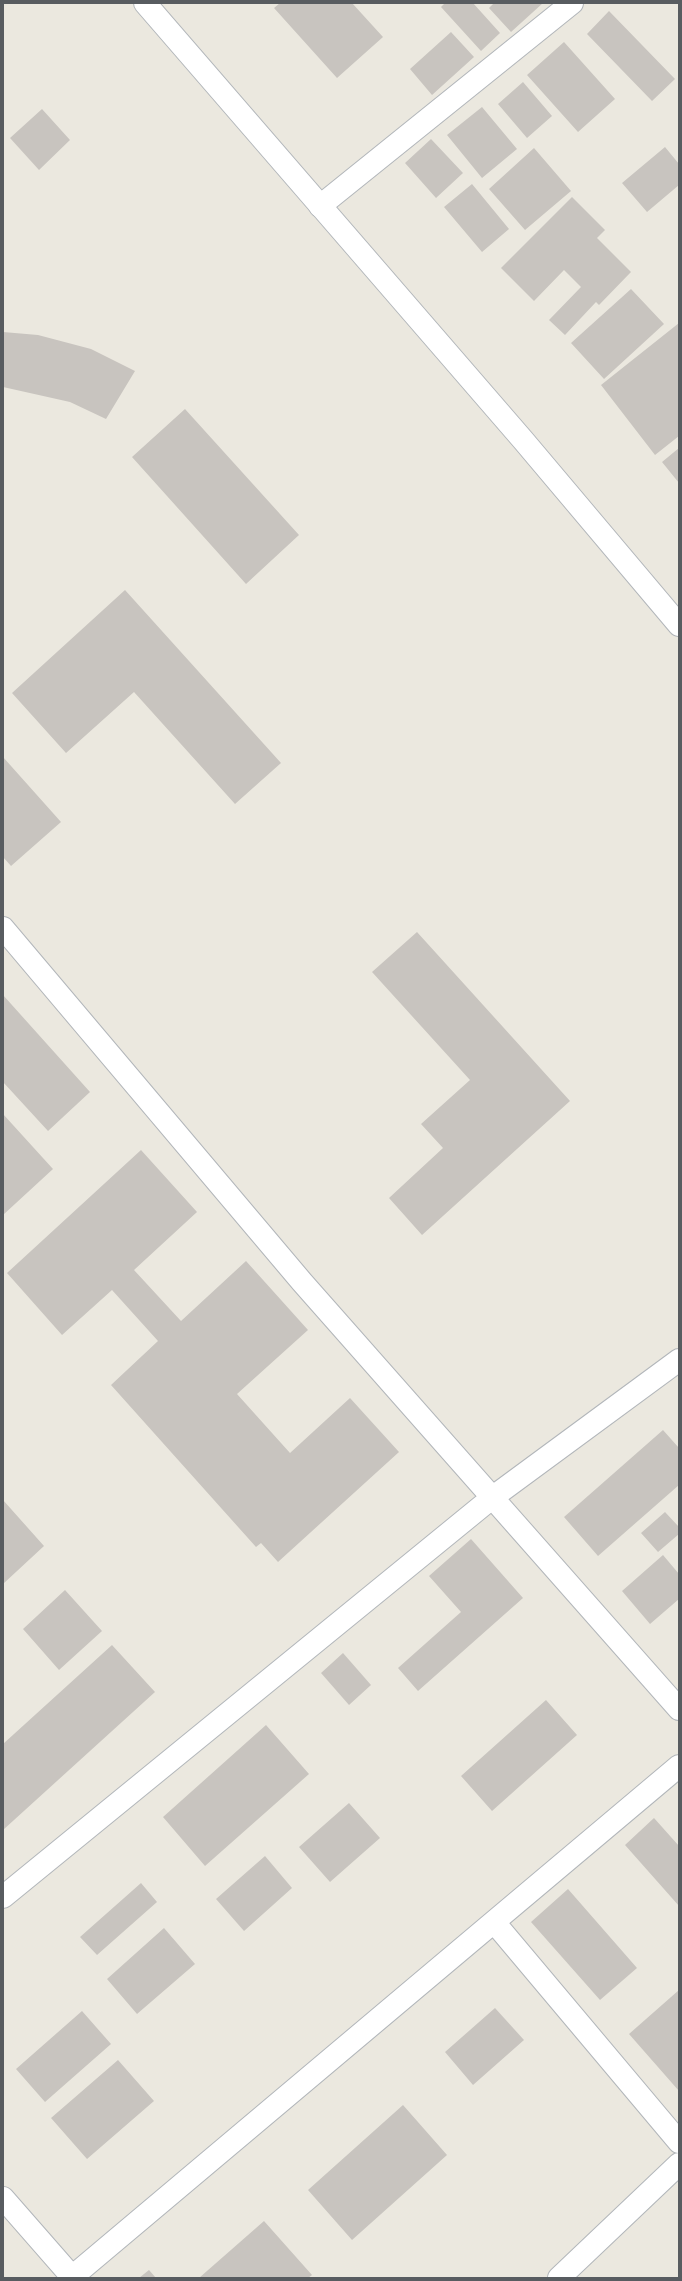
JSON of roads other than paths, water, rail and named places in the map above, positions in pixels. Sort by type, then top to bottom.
[{"type":"street","points":[[145,3],[523,440],[679,625]]},
{"type":"street","points":[[320,206],[572,3]]},
{"type":"street","points":[[3,928],[302,1282],[679,1708]]},
{"type":"street","points":[[3,1897],[493,1497],[679,1360]]},
{"type":"street","points":[[3,2198],[72,2278],[679,1766]]},
{"type":"street","points":[[494,1922],[679,2142]]},
{"type":"street","points":[[559,2278],[679,2164]]}]
